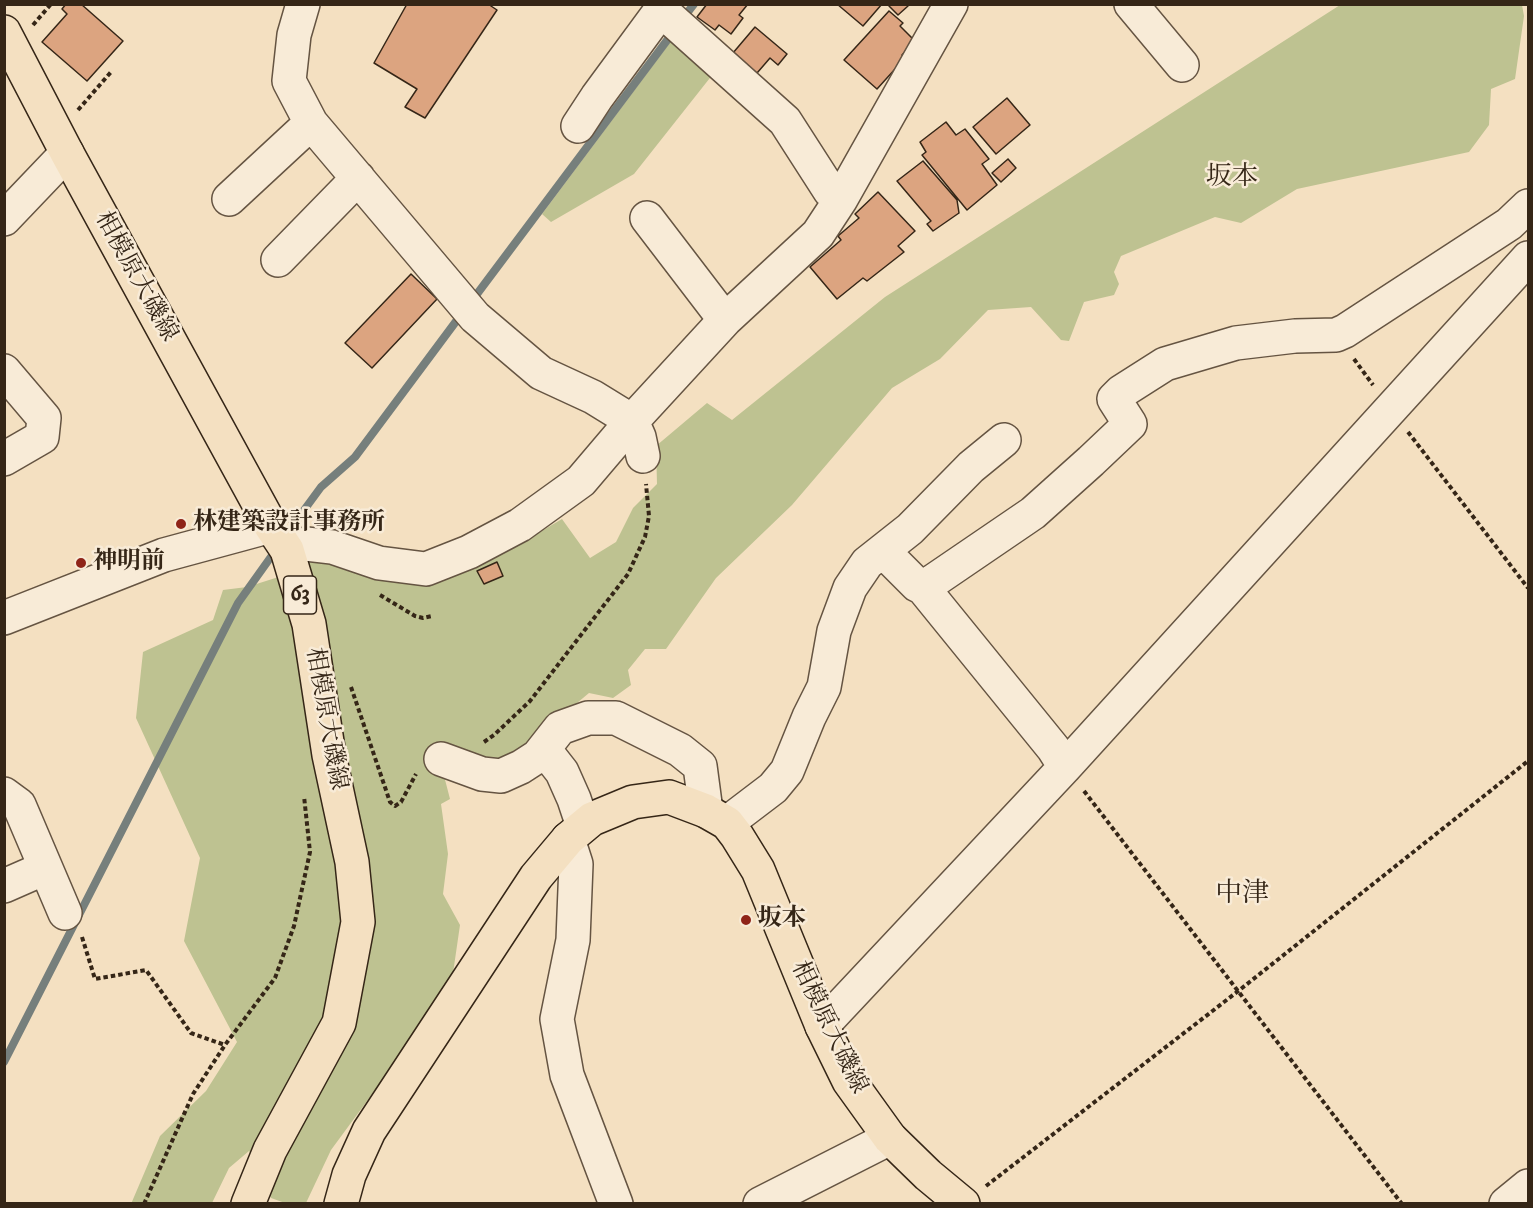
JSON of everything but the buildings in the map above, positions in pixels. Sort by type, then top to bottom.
[{"type":"main road","name":"相模原大磯線","points":[[4,32],[279,538],[309,624],[329,755],[352,862],[358,922],[339,1023],[270,1150],[248,1203]]},
{"type":"main road","points":[[341,1203],[349,1175],[369,1131],[536,877],[575,832],[592,819],[633,802],[669,797],[716,817]]},
{"type":"main road","name":"相模原大磯線","points":[[716,817],[737,836],[758,870],[822,1026],[849,1081],[890,1138],[928,1175],[973,1196]]},
{"type":"street","points":[[303,4],[283,47],[289,81],[311,123],[467,308],[541,373],[593,398],[632,421],[639,437],[643,456]]},
{"type":"street","points":[[7,612],[164,555],[279,538],[332,547],[380,563],[426,569],[469,552],[520,525],[581,481],[632,421],[725,320],[818,234],[841,199],[951,4]]},
{"type":"street","points":[[1131,4],[1182,65]]},
{"type":"street","points":[[582,111],[661,10],[785,121],[830,191],[841,199]]},
{"type":"street","points":[[229,199],[250,162],[311,123]]},
{"type":"street","points":[[4,219],[63,143]]},
{"type":"street","points":[[278,260],[358,178]]},
{"type":"street","points":[[923,588],[1033,513],[1130,424],[1110,400],[1165,364],[1226,346],[1295,336],[1336,335],[1509,224],[1528,206]]},
{"type":"street","points":[[647,218],[725,320]]},
{"type":"street","points":[[822,1026],[1065,767],[1528,258]]},
{"type":"street","points":[[4,371],[44,418],[42,437],[4,459]]},
{"type":"street","points":[[441,759],[482,774],[501,776],[521,768],[538,756],[560,728],[588,718],[616,718],[680,750],[700,766],[716,817],[773,788],[787,771],[824,687],[834,630],[850,588],[867,563],[910,529],[971,467],[1004,440]]},
{"type":"street","points":[[883,551],[916,585],[923,588],[1053,748],[1065,767]]},
{"type":"street","points":[[544,749],[562,772],[574,799],[576,864],[573,940],[557,1019],[567,1075],[616,1203]]},
{"type":"street","points":[[4,794],[19,805],[45,868],[73,922]]},
{"type":"street","points":[[4,886],[45,868]]},
{"type":"street","points":[[760,1203],[890,1138]]},
{"type":"street","points":[[1506,1203],[1528,1186]]},
{"type":"path","points":[[63,143],[111,72]]},
{"type":"path","points":[[1336,335],[1528,588]]},
{"type":"path","points":[[351,686],[390,802],[395,806],[401,802],[414,776],[425,766],[480,744],[494,735],[530,701],[628,574],[645,537],[649,516],[643,456]]},
{"type":"path","points":[[973,1196],[1237,992],[1528,761]]},
{"type":"path","points":[[1065,767],[1402,1203]]},
{"type":"path","points":[[144,1203],[193,1094],[225,1045],[274,978],[294,926],[310,852],[304,792]]},
{"type":"path","points":[[73,922],[95,979],[146,970],[191,1033],[225,1045]]},
{"type":"green space","points":[[1340,5],[1522,5],[1524,16],[1515,79],[1491,89],[1489,125],[1469,152],[1297,189],[1241,223],[1215,217],[1121,256],[1114,272],[1119,284],[1114,295],[1084,302],[1069,341],[1061,340],[1031,307],[988,310],[940,359],[892,388],[792,505],[716,578],[666,649],[645,649],[628,670],[631,685],[613,698],[589,693],[577,703],[577,712],[509,758],[442,768],[450,799],[441,804],[448,854],[443,894],[460,925],[451,987],[331,1150],[306,1203],[285,1203],[271,1198],[249,1151],[229,1168],[212,1203],[131,1204],[160,1136],[206,1091],[237,1042],[184,941],[200,858],[136,718],[143,652],[213,620],[223,590],[247,587],[307,568],[308,559],[336,562],[368,575],[431,585],[508,551],[562,519],[590,558],[616,542],[633,508],[657,484],[656,446],[707,403],[732,420],[885,297]]},
{"type":"green space","points":[[677,33],[717,69],[634,174],[551,222],[542,214]]},
{"type":"waterway","points":[[681,21],[694,4]]},
{"type":"waterway","points":[[471,302],[674,31]]},
{"type":"waterway","points":[[285,536],[321,487],[355,457],[463,312]]},
{"type":"waterway","points":[[4,1062],[238,603],[278,547]]},
{"type":"place","name":"林建築設計事務所","points":[[181,524]]},
{"type":"place","name":"神明前","points":[[81,563]]},
{"type":"place","name":"坂本","points":[[746,920]]},
{"type":"district","name":"坂本","points":[[1232,179]]},
{"type":"district","name":"中津","points":[[1242,895]]}]
